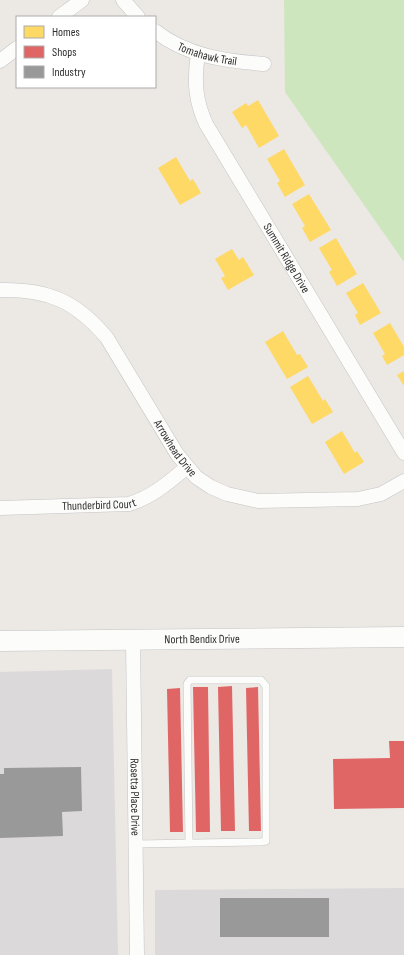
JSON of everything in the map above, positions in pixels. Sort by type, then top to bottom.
[{"type":"street","points":[[60,16],[82,0]]},
{"type":"street","points":[[123,0],[137,16]]},
{"type":"street","name":"Tomahawk Trail","points":[[156,32],[177,45],[198,54],[236,62],[264,64]]},
{"type":"street","points":[[0,61],[16,49]]},
{"type":"street","name":"Summit Ridge Drive","points":[[198,54],[195,77],[195,93],[199,109],[206,124],[404,453]]},
{"type":"street","name":"Arrowhead Drive","points":[[0,290],[26,290],[55,297],[80,310],[94,323],[107,338],[177,454],[187,468],[211,487],[227,494],[258,501],[358,499],[381,494],[404,481]]},
{"type":"street","name":"Thunderbird Court","points":[[0,508],[129,504],[141,501],[160,491],[187,468]]},
{"type":"street","name":"North Bendix Drive","points":[[0,641],[404,637]]},
{"type":"street","name":"Rosetta Place Drive","points":[[133,640],[137,955]]},
{"type":"lane","points":[[136,844],[261,842],[266,840],[266,686],[262,680],[190,680],[187,684],[189,843]]},
{"type":"shaded area","points":[[112,669],[118,955],[0,955],[0,672]]},
{"type":"shaded area","points":[[404,888],[404,955],[155,955],[155,890]]},
{"type":"green space","points":[[284,0],[404,0],[404,262],[285,92]]},
{"type":"building: Homes","points":[[258,100],[279,136],[259,148],[246,125],[242,128],[232,112],[246,103],[248,106]]},
{"type":"building: Homes","points":[[284,149],[305,185],[285,197],[277,183],[280,181],[267,159]]},
{"type":"building: Homes","points":[[176,157],[190,181],[193,179],[201,193],[180,205],[158,168]]},
{"type":"building: Homes","points":[[309,194],[331,230],[310,242],[302,228],[305,226],[292,204]]},
{"type":"building: Homes","points":[[336,238],[357,274],[337,286],[329,272],[332,270],[319,248]]},
{"type":"building: Homes","points":[[232,249],[239,260],[243,257],[254,275],[228,290],[221,278],[225,276],[215,259]]},
{"type":"building: Homes","points":[[363,283],[381,313],[360,325],[355,315],[358,313],[346,293]]},
{"type":"building: Homes","points":[[390,323],[404,347],[404,355],[387,365],[382,356],[385,354],[373,333]]},
{"type":"building: Homes","points":[[283,331],[297,355],[300,354],[308,367],[287,379],[265,342]]},
{"type":"building: Homes","points":[[404,371],[404,386],[397,375]]},
{"type":"building: Homes","points":[[308,376],[323,401],[325,399],[333,412],[312,424],[290,387]]},
{"type":"building: Homes","points":[[342,431],[355,453],[357,451],[364,462],[344,474],[325,442]]},
{"type":"building: Shops","points":[[232,686],[235,831],[221,831],[218,687]]},
{"type":"building: Shops","points":[[193,687],[208,687],[210,832],[196,832]]},
{"type":"building: Shops","points":[[258,687],[261,831],[249,831],[246,688]]},
{"type":"building: Shops","points":[[180,688],[183,832],[170,832],[167,689]]},
{"type":"building: Shops","points":[[389,741],[404,741],[404,808],[334,809],[333,759],[390,758]]},
{"type":"building: Industry","points":[[81,767],[82,811],[62,812],[63,836],[0,838],[0,774],[4,774],[4,768]]},
{"type":"building: Industry","points":[[220,898],[329,898],[329,937],[220,937]]}]
